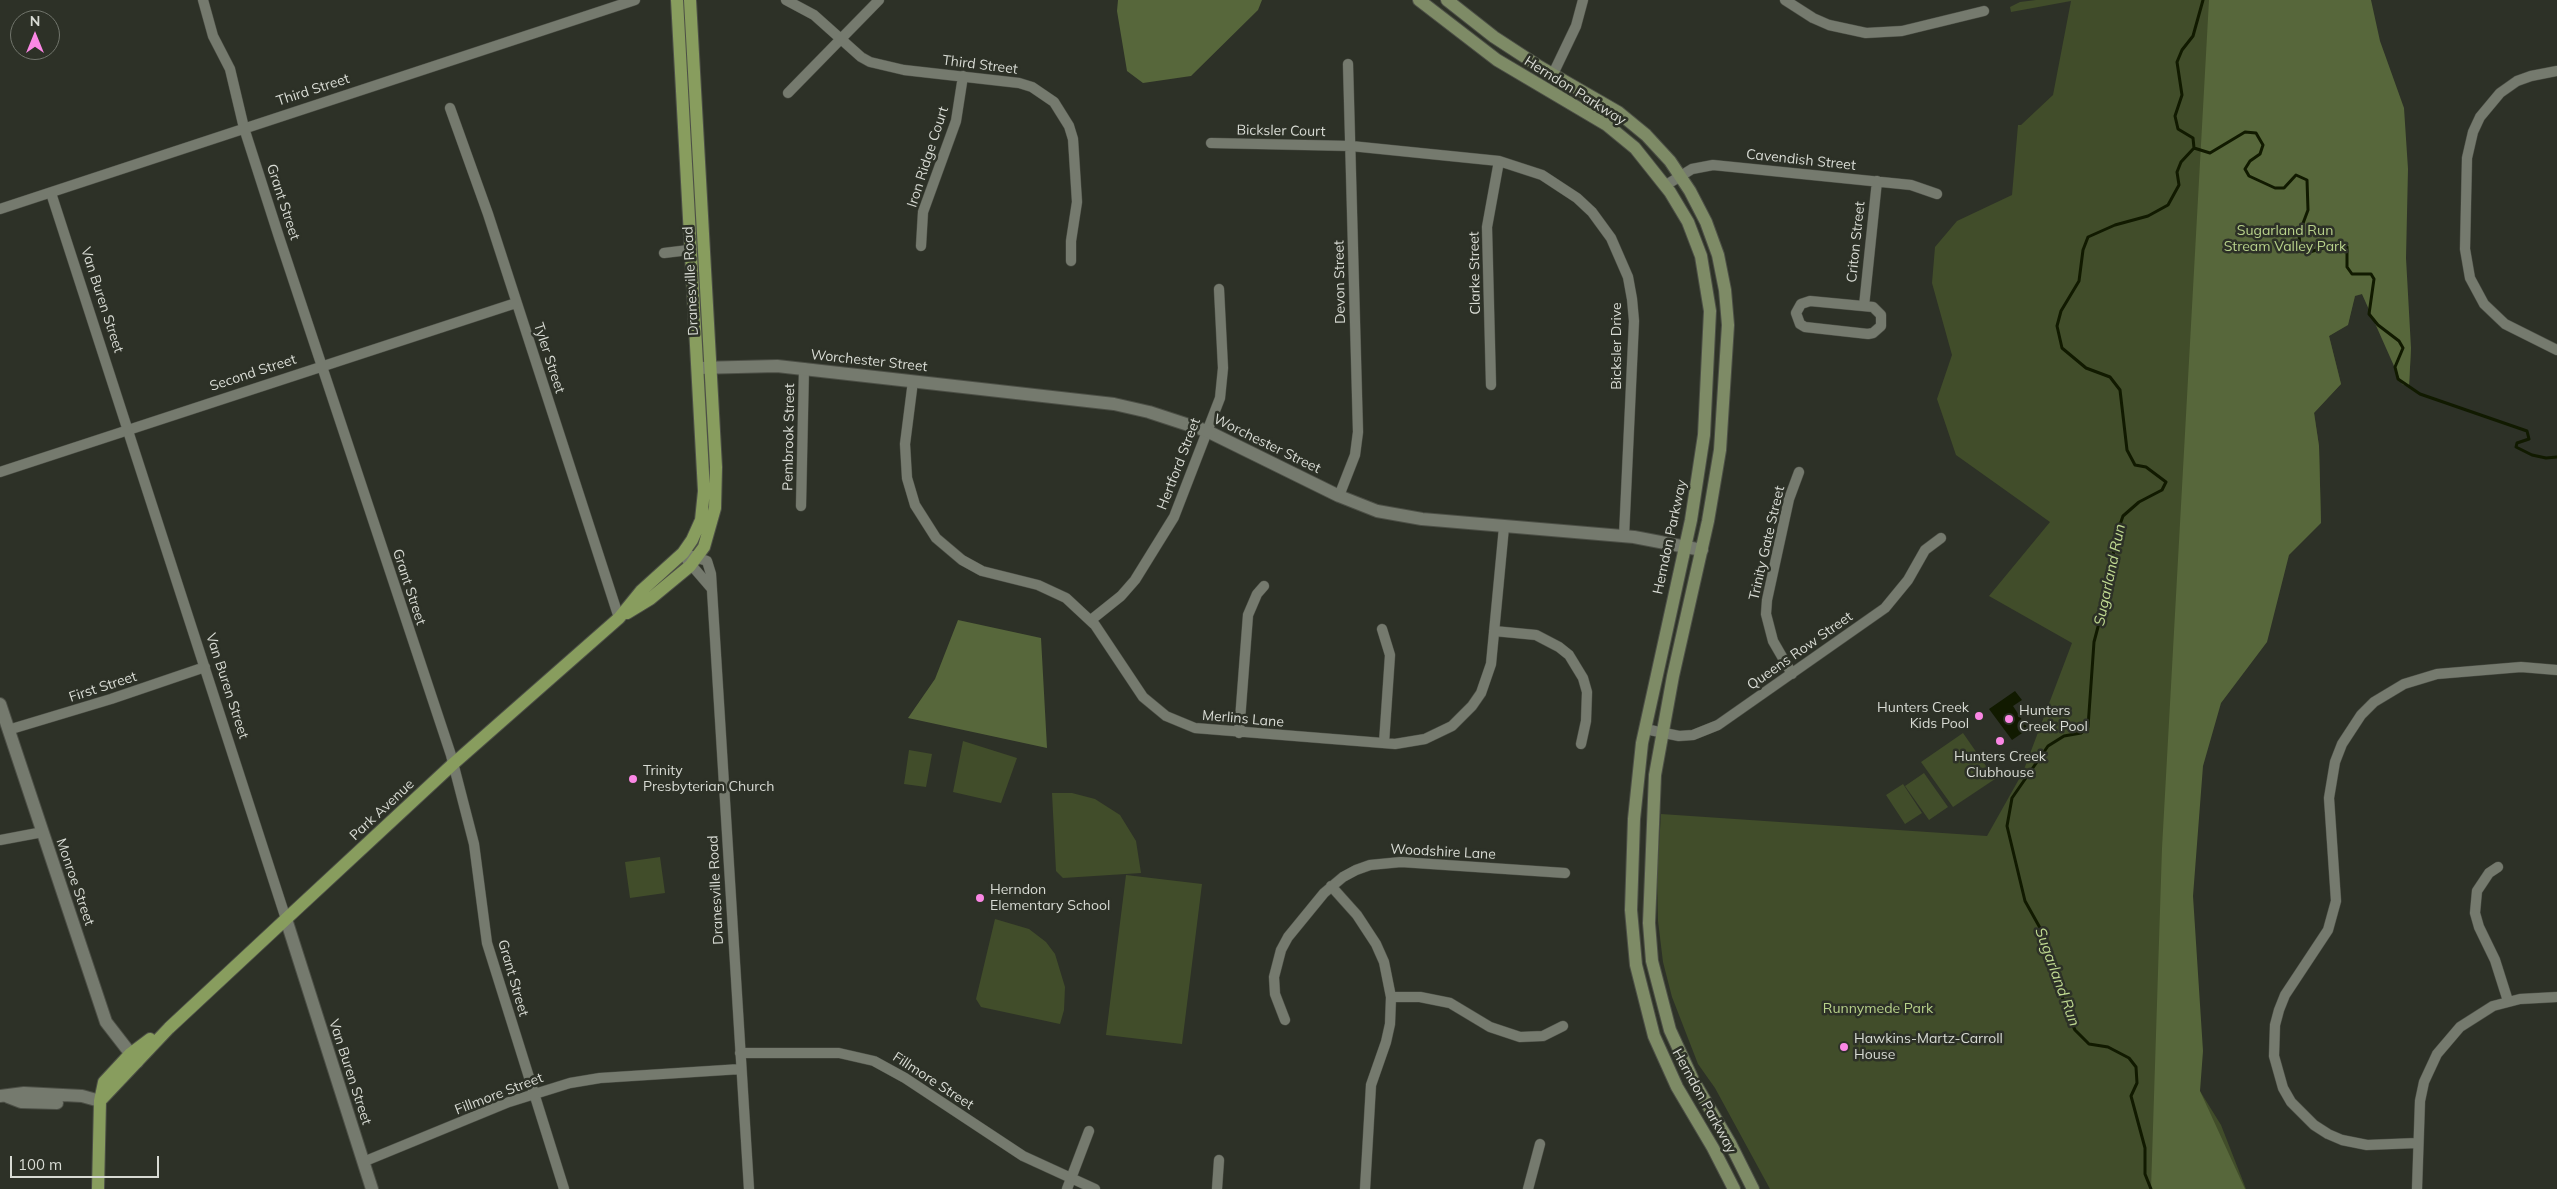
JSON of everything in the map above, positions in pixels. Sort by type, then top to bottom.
[{"type":"main road","name":"Dranesville Road","points":[[678,0],[689,250],[698,344],[703,507],[701,520],[684,553]]},
{"type":"main road","name":"Dranesville Road","points":[[690,0],[711,367],[716,508],[704,547],[694,561]]},
{"type":"main road","name":"Herndon Parkway","points":[[1419,0],[1468,39],[1513,70],[1607,125],[1635,148],[1666,185],[1679,206],[1695,239],[1705,274],[1710,311],[1704,435],[1685,546],[1645,729],[1637,786],[1632,857],[1631,910],[1636,965],[1648,1019],[1668,1070],[1734,1189]]},
{"type":"main road","name":"Herndon Parkway","points":[[1446,0],[1494,37],[1618,112],[1658,147],[1681,176],[1713,239],[1722,272],[1727,308],[1720,450],[1702,550],[1655,775],[1649,906],[1652,961],[1665,1013],[1693,1080],[1734,1149],[1753,1189]]},
{"type":"main road","name":"Park Avenue","points":[[100,1100],[133,1058],[170,1028],[452,764],[618,618],[641,591],[684,553]]},
{"type":"main road","name":"Park Avenue","points":[[618,618],[650,599],[694,561]]},
{"type":"main road","points":[[98,1189],[100,1100]]},
{"type":"street","name":"Grant Street","points":[[203,0],[213,36],[230,69],[244,128],[452,764],[474,844],[487,943],[564,1189]]},
{"type":"street","name":"Third Street","points":[[0,209],[635,0]]},
{"type":"street","name":"Third Street","points":[[786,0],[814,15],[861,57],[887,67],[1020,83],[1032,87],[1054,102],[1062,113],[1073,139],[1075,154],[1077,202],[1071,241],[1071,261]]},
{"type":"street","points":[[788,93],[879,0]]},
{"type":"street","points":[[1553,74],[1574,33],[1583,0]]},
{"type":"street","points":[[1785,0],[1813,18],[1829,25],[1866,33],[1902,31],[1984,10]]},
{"type":"street","name":"Devon Street","points":[[1339,496],[1355,455],[1358,432],[1348,64]]},
{"type":"street","points":[[2557,71],[2517,81],[2500,93],[2480,117],[2473,132],[2467,158],[2465,249],[2470,278],[2484,304],[2505,324],[2557,350]]},
{"type":"street","name":"Iron Ridge Court","points":[[921,246],[923,212],[956,121],[963,76]]},
{"type":"street","name":"Tyler Street","points":[[450,108],[479,187],[618,618]]},
{"type":"street","name":"Bicksler Court","points":[[1211,143],[1351,146]]},
{"type":"street","name":"Bicksler Drive","points":[[1351,146],[1499,161],[1542,175],[1577,198],[1592,212],[1611,238],[1628,277],[1634,321],[1624,536]]},
{"type":"street","name":"Clarke Street","points":[[1491,385],[1487,227],[1499,161]]},
{"type":"street","name":"Cavendish Street","points":[[1666,185],[1703,166],[1713,164],[1912,185],[1938,194]]},
{"type":"street","name":"Criton Street","points":[[1864,306],[1877,181]]},
{"type":"street","name":"Van Buren Street","points":[[51,192],[372,1189]]},
{"type":"street","points":[[664,253],[689,250]]},
{"type":"street","name":"Hertford Street","points":[[1091,620],[1116,601],[1136,580],[1166,532],[1220,398],[1223,381],[1219,289]]},
{"type":"street","points":[[1806,302],[1864,306],[1873,307],[1881,315],[1881,326],[1873,333],[1805,327],[1796,319],[1797,308],[1806,302]]},
{"type":"street","name":"Second Street","points":[[0,472],[516,303]]},
{"type":"street","name":"Worchester Street","points":[[698,368],[777,366],[804,368],[1100,402],[1149,412],[1207,431],[1339,496],[1377,511],[1400,517],[1624,536],[1702,550]]},
{"type":"street","name":"Pembrook Street","points":[[801,506],[804,368]]},
{"type":"street","name":"Merlins Lane","points":[[913,381],[905,444],[907,478],[915,505],[936,538],[962,560],[982,571],[1053,591],[1079,608],[1091,620],[1135,686],[1154,707],[1166,716],[1195,728],[1239,733],[1384,743],[1412,743],[1445,730],[1463,716],[1476,700],[1487,679],[1494,631],[1504,526]]},
{"type":"street","name":"Trinity Gate Street","points":[[1792,674],[1772,640],[1768,628],[1767,607],[1789,499],[1799,472]]},
{"type":"street","name":"Queens Row Street","points":[[1645,729],[1679,736],[1693,735],[1718,725],[1885,608],[1908,580],[1924,550],[1941,538]]},
{"type":"street","name":"Dranesville Road","points":[[684,553],[694,561],[712,590]]},
{"type":"street","name":"Dranesville Road","points":[[694,561],[707,561],[711,574],[749,1189]]},
{"type":"street","points":[[1239,733],[1248,615],[1251,604],[1264,586]]},
{"type":"street","points":[[1382,629],[1390,655],[1384,743]]},
{"type":"street","points":[[1494,631],[1536,635],[1549,640],[1569,655],[1583,678],[1587,692],[1587,713],[1581,744]]},
{"type":"street","name":"First Street","points":[[8,730],[111,700],[205,667]]},
{"type":"street","points":[[2418,1143],[2367,1145],[2342,1140],[2328,1134],[2314,1125],[2291,1102],[2283,1088],[2275,1064],[2273,1041],[2279,1010],[2285,995],[2328,930],[2336,901],[2329,798],[2335,762],[2342,744],[2361,715],[2381,697],[2404,684],[2437,674],[2521,667],[2557,670]]},
{"type":"street","name":"Monroe Street","points":[[0,704],[106,1022],[133,1058]]},
{"type":"street","points":[[0,840],[42,832]]},
{"type":"street","name":"Woodshire Lane","points":[[1285,1020],[1275,994],[1274,977],[1281,950],[1288,937],[1331,886],[1356,870],[1386,862],[1565,873]]},
{"type":"street","points":[[2498,867],[2489,873],[2477,891],[2475,913],[2479,928],[2495,960],[2508,1001]]},
{"type":"street","points":[[1331,886],[1357,915],[1376,944],[1386,971],[1391,997],[1390,1024],[1386,1042],[1371,1085],[1366,1189]]},
{"type":"street","points":[[1391,997],[1420,997],[1450,1003],[1490,1027],[1520,1037],[1543,1036],[1563,1026]]},
{"type":"street","points":[[2417,1189],[2420,1101],[2424,1082],[2437,1054],[2460,1027],[2475,1016],[2508,1001],[2538,997],[2557,997]]},
{"type":"street","name":"Fillmore Street","points":[[740,1053],[839,1053],[874,1061],[905,1078],[1068,1184],[1095,1189]]},
{"type":"street","name":"Fillmore Street","points":[[363,1162],[533,1093],[600,1078],[741,1069]]},
{"type":"street","points":[[4,1096],[21,1102],[73,1104],[100,1100]]},
{"type":"street","points":[[1068,1184],[1089,1131]]},
{"type":"street","points":[[1528,1189],[1540,1144]]},
{"type":"street","points":[[1217,1189],[1219,1160]]},
{"type":"green space","points":[[1118,0],[1262,0],[1258,10],[1191,76],[1143,83],[1127,71],[1117,11]]},
{"type":"green space","name":"Runnymede Park","points":[[2036,0],[2338,0],[2378,259],[2411,348],[2409,386],[2362,294],[2355,295],[2348,324],[2329,336],[2341,384],[2314,412],[2319,446],[2321,522],[2289,554],[2192,707],[2177,1054],[2221,1125],[2246,1189],[1770,1189],[1715,1088],[1698,1064],[1672,997],[1663,962],[1658,921],[1657,876],[1661,814],[1987,836],[2023,772],[2072,643],[1989,596],[2050,522],[1956,455],[1937,399],[1952,355],[1932,283],[1935,247],[1957,221],[2012,195],[2018,125],[2021,125],[2053,95],[2071,1],[2011,12],[2010,7],[2020,2]]},
{"type":"green space","name":"Sugarland Run Stream Valley Park","points":[[2209,0],[2371,0],[2380,41],[2404,108],[2408,169],[2406,258],[2411,348],[2409,387],[2402,384],[2362,294],[2355,296],[2348,325],[2329,336],[2341,384],[2314,413],[2319,446],[2321,523],[2289,555],[2267,642],[2221,703],[2203,766],[2193,896],[2203,1051],[2200,1091],[2245,1189],[2151,1189],[2162,848]]},
{"type":"green space","points":[[958,620],[1041,638],[1047,748],[908,718],[935,679]]},
{"type":"green space","points":[[1963,733],[1995,779],[1953,807],[1921,762]]},
{"type":"green space","points":[[963,741],[1017,758],[1001,803],[953,792]]},
{"type":"green space","points":[[909,750],[932,754],[926,787],[904,784]]},
{"type":"green space","points":[[1924,773],[1948,807],[1929,820],[1905,786]]},
{"type":"green space","points":[[1903,784],[1922,813],[1905,824],[1886,795]]},
{"type":"green space","points":[[1052,793],[1072,793],[1095,799],[1120,815],[1136,841],[1141,873],[1063,878],[1056,871]]},
{"type":"green space","points":[[660,857],[665,893],[630,898],[625,862]]},
{"type":"green space","points":[[1126,875],[1202,884],[1182,1044],[1106,1035]]},
{"type":"green space","points":[[995,919],[1029,929],[1046,942],[1055,954],[1065,987],[1064,1010],[1060,1024],[981,1007],[976,999]]},
{"type":"shaded area","name":"Hunters Creek Pool","points":[[2015,691],[2022,700],[2013,706],[2028,729],[2012,740],[1989,709]]},
{"type":"waterway","name":"Sugarland Run","points":[[2151,1189],[2145,1174],[2145,1148],[2131,1096],[2137,1083],[2136,1067],[2129,1058],[2108,1047],[2089,1044],[2075,1030],[2067,1013],[2044,935],[2025,901],[2007,826],[2012,798],[2048,746],[2064,736],[2081,733],[2088,727],[2094,642],[2108,589],[2116,536],[2123,516],[2139,502],[2162,490],[2166,482],[2146,467],[2135,465],[2127,450],[2120,390],[2110,377],[2086,368],[2062,348],[2057,326],[2061,311],[2079,281],[2083,250],[2088,237],[2115,225],[2148,216],[2168,205],[2179,185],[2177,172],[2181,162],[2194,148],[2193,138],[2178,129],[2175,116],[2182,95],[2177,62],[2182,50],[2193,36],[2203,0]]},
{"type":"waterway","points":[[2194,148],[2210,153],[2245,132],[2256,133],[2263,145],[2260,154],[2250,161],[2245,169],[2249,176],[2275,188],[2284,188],[2296,175],[2307,180],[2308,210],[2299,234],[2300,246],[2306,253],[2341,243],[2347,247],[2347,267],[2352,274],[2371,274],[2374,279],[2369,314],[2378,325],[2399,341],[2403,348],[2395,367],[2398,379],[2420,394],[2527,431],[2529,439],[2517,443],[2516,447],[2532,455],[2546,458],[2557,457]]},
{"type":"place","name":"Hunters Creek Kids Pool","points":[[1979,716]]},
{"type":"place","name":"Hunters Creek Pool","points":[[2009,719]]},
{"type":"place","name":"Hunters Creek Clubhouse","points":[[2000,741]]},
{"type":"place","name":"Trinity Presbyterian Church","points":[[633,779]]},
{"type":"place","name":"Herndon Elementary School","points":[[980,898]]},
{"type":"place","name":"Hawkins-Martz-Carroll House","points":[[1844,1047]]}]
